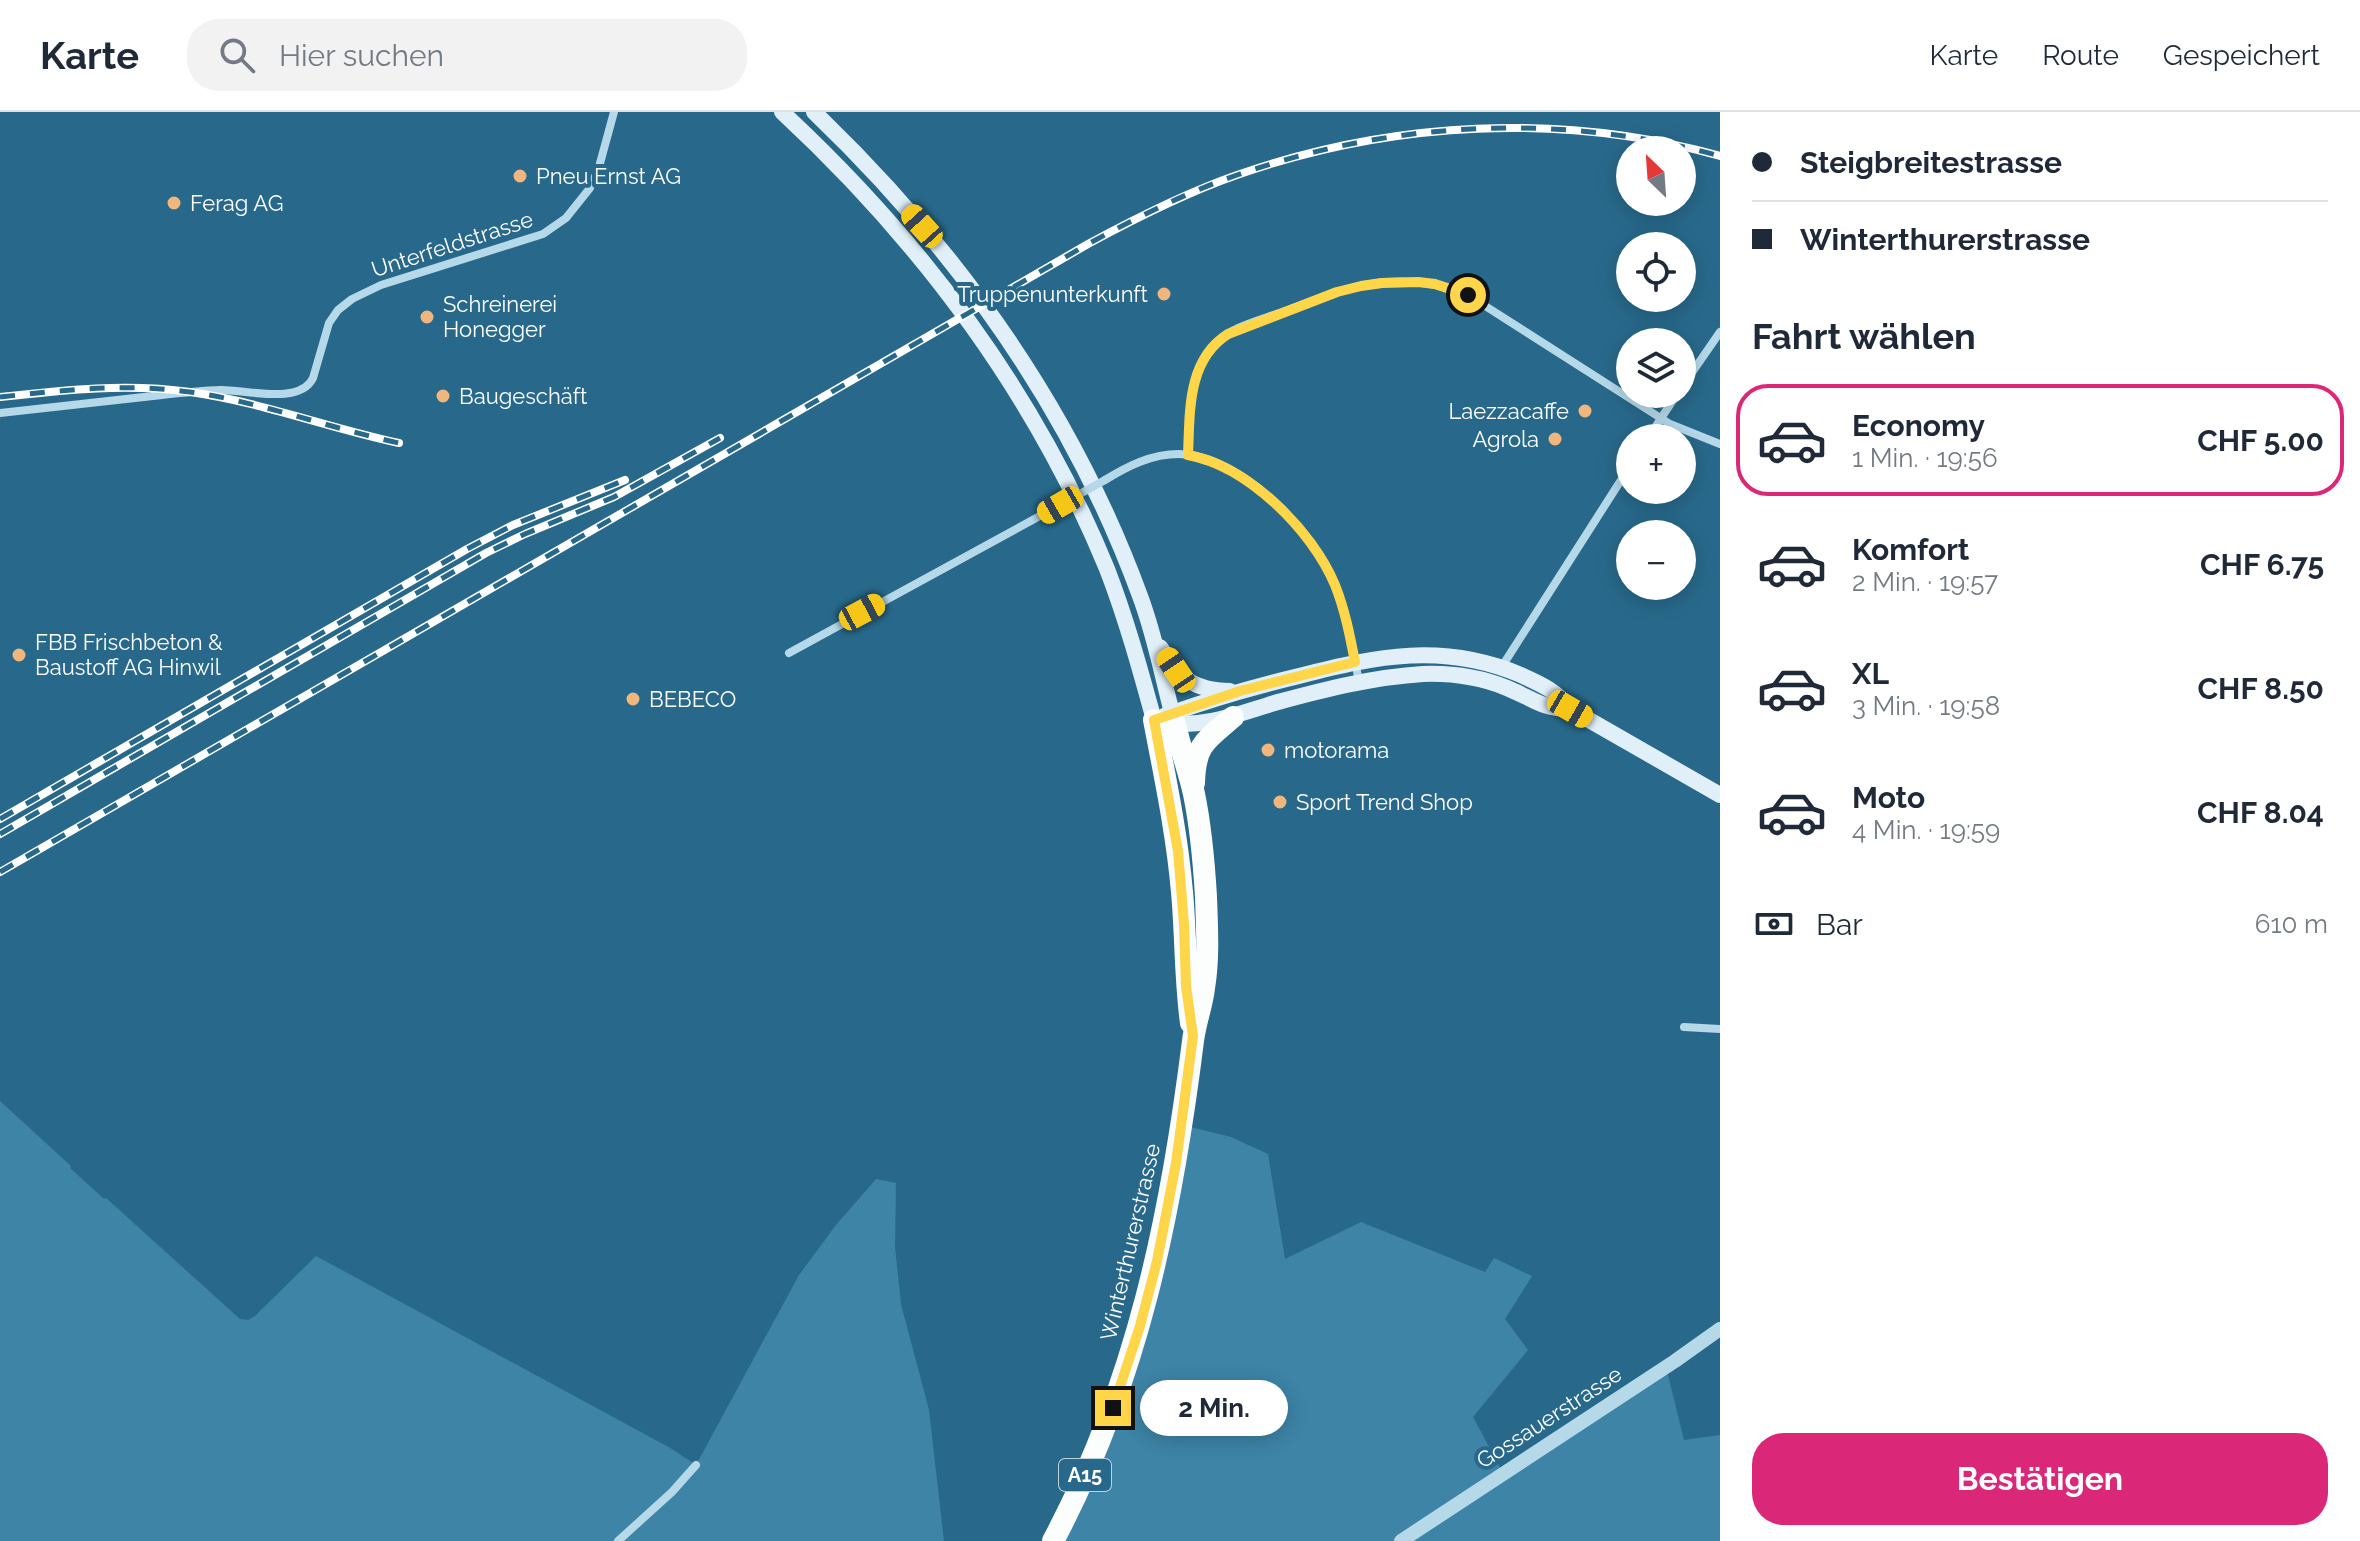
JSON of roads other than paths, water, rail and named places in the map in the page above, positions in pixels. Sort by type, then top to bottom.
[{"type":"highway","points":[[1194,792],[1199,750],[1233,717]]},
{"type":"highway","name":"A15","points":[[1167,719],[1194,792],[1204,876],[1204,991],[1193,1036]]},
{"type":"highway","name":"A15","points":[[1167,719],[1184,924],[1186,986],[1193,1036]]},
{"type":"highway","name":"Winterthurerstrasse","points":[[1053,1541],[1103,1435],[1140,1326],[1172,1186],[1193,1036]]},
{"type":"main road","points":[[782,112],[857,187],[930,270],[962,310],[1026,408],[1065,478],[1107,570],[1128,630],[1167,719]]},
{"type":"main road","points":[[814,112],[922,226],[979,297],[1060,422],[1103,507],[1155,639],[1167,719]]},
{"type":"main road","points":[[1155,639],[1176,670],[1192,684],[1210,690],[1240,691]]},
{"type":"main road","points":[[1167,719],[1240,691],[1355,662],[1428,654],[1469,658],[1554,691],[1570,709],[1720,795]]},
{"type":"main road","points":[[1167,719],[1198,725],[1359,682],[1412,675],[1460,675],[1505,687],[1546,707],[1570,709]]},
{"type":"street","name":"Unterfeldstrasse","points":[[0,413],[192,392],[299,392],[311,382],[329,323],[338,310],[352,299],[370,289],[533,238],[566,218],[590,188],[614,112]]},
{"type":"street","points":[[1188,455],[1196,377],[1206,355],[1216,343],[1242,327],[1337,292],[1382,283],[1435,284],[1468,295],[1661,419],[1720,444]]},
{"type":"street","points":[[1696,367],[1720,332]]},
{"type":"street","points":[[1658,424],[1668,408]]},
{"type":"street","points":[[789,653],[1105,480],[1151,457],[1169,454],[1188,455],[1221,464],[1252,485],[1290,519],[1314,547],[1336,587],[1348,626],[1359,682]]},
{"type":"street","points":[[1501,668],[1616,488]]},
{"type":"street","points":[[1684,1027],[1720,1029]]},
{"type":"street","name":"Gossauerstrasse","points":[[1401,1541],[1720,1329]]},
{"type":"street","points":[[618,1541],[672,1492],[696,1465]]},
{"type":"railway","points":[[0,872],[1088,244],[1199,190],[1295,157],[1355,143],[1477,129],[1538,128],[1600,133],[1660,142],[1720,156]]},
{"type":"railway","points":[[0,397],[71,390],[166,389],[243,402],[399,443]]},
{"type":"railway","points":[[0,834],[486,553],[614,497],[720,438]]},
{"type":"railway","points":[[0,819],[467,549],[513,525],[625,480]]},
{"type":"place","name":"Pneu Ernst AG","points":[[520,176]]},
{"type":"place","name":"Ferag AG","points":[[174,203]]},
{"type":"place","name":"Truppenunterkunft","points":[[1164,294]]},
{"type":"place","name":"Schreinerei Honegger","points":[[427,317]]},
{"type":"place","name":"Baugeschäft","points":[[443,396]]},
{"type":"place","name":"Laezzacaffe","points":[[1585,411]]},
{"type":"place","name":"Agrola","points":[[1555,439]]},
{"type":"place","name":"FBB Frischbeton & Baustoff AG Hinwil","points":[[19,655]]},
{"type":"place","name":"BEBECO","points":[[633,699]]},
{"type":"place","name":"motorama","points":[[1268,750]]},
{"type":"place","name":"Sport Trend Shop","points":[[1280,802]]}]
